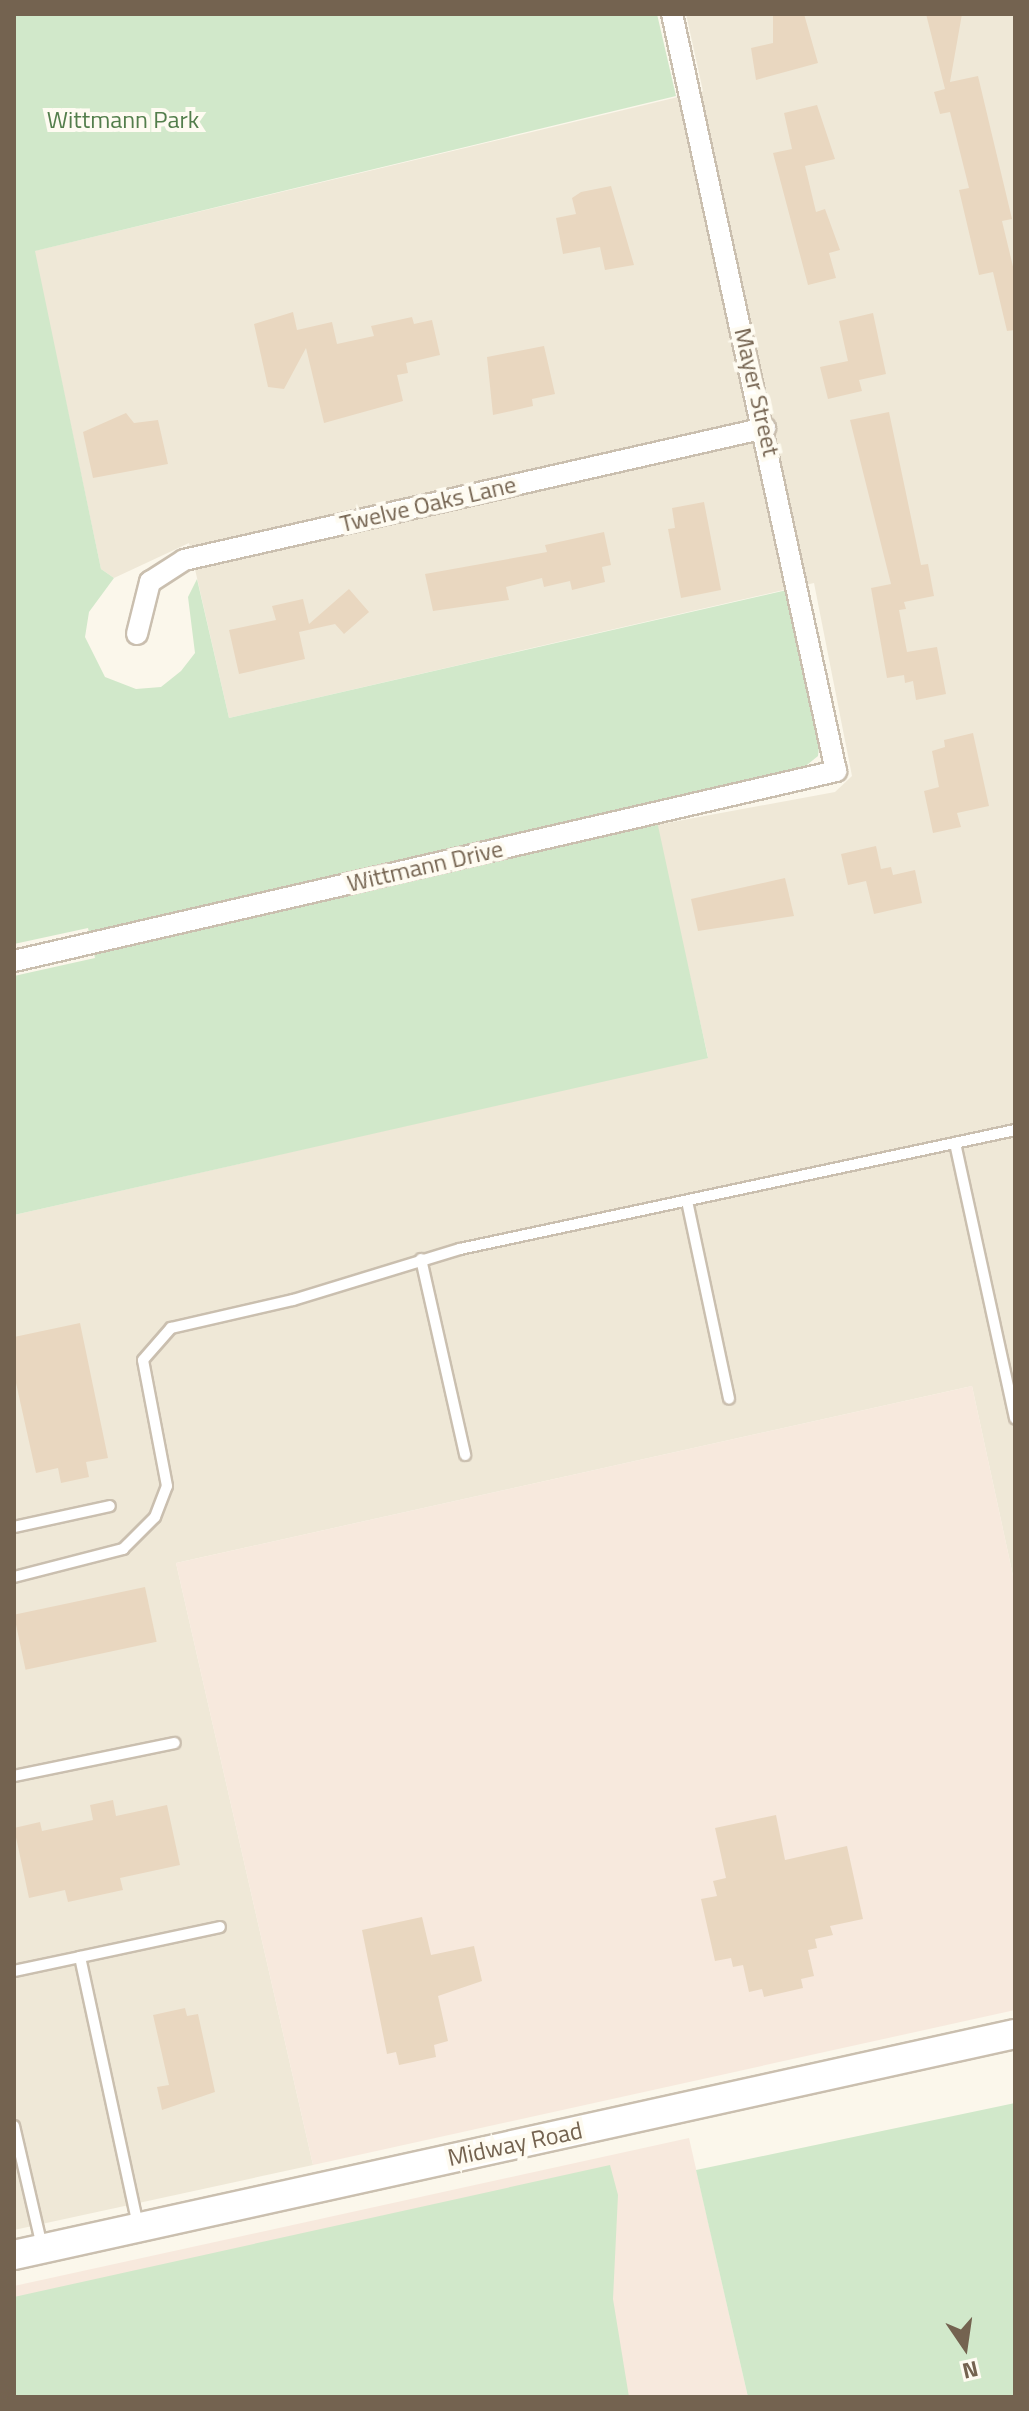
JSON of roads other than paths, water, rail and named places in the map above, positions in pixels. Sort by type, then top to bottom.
[{"type":"main road","name":"Midway Road","points":[[14,2255],[1015,2034]]},
{"type":"street","name":"Mayer Street","points":[[672,14],[765,428],[836,771]]},
{"type":"street","name":"Twelve Oaks Lane","points":[[137,634],[150,582],[184,560],[765,428]]},
{"type":"street","name":"Wittmann Drive","points":[[14,961],[836,771]]},
{"type":"lane","points":[[14,1577],[123,1549],[155,1517],[167,1486],[143,1360],[158,1336],[421,1259],[1015,1130]]},
{"type":"lane","points":[[955,1143],[1015,1419]]},
{"type":"lane","points":[[687,1201],[729,1399]]},
{"type":"lane","points":[[421,1259],[465,1455]]},
{"type":"lane","points":[[14,1527],[110,1506]]},
{"type":"lane","points":[[14,1776],[175,1743]]},
{"type":"lane","points":[[14,1971],[220,1927]]},
{"type":"lane","points":[[80,1957],[139,2227]]},
{"type":"lane","points":[[14,2126],[43,2248]]},
{"type":"park label","name":"Wittmann Park","points":[[123,120]]}]
